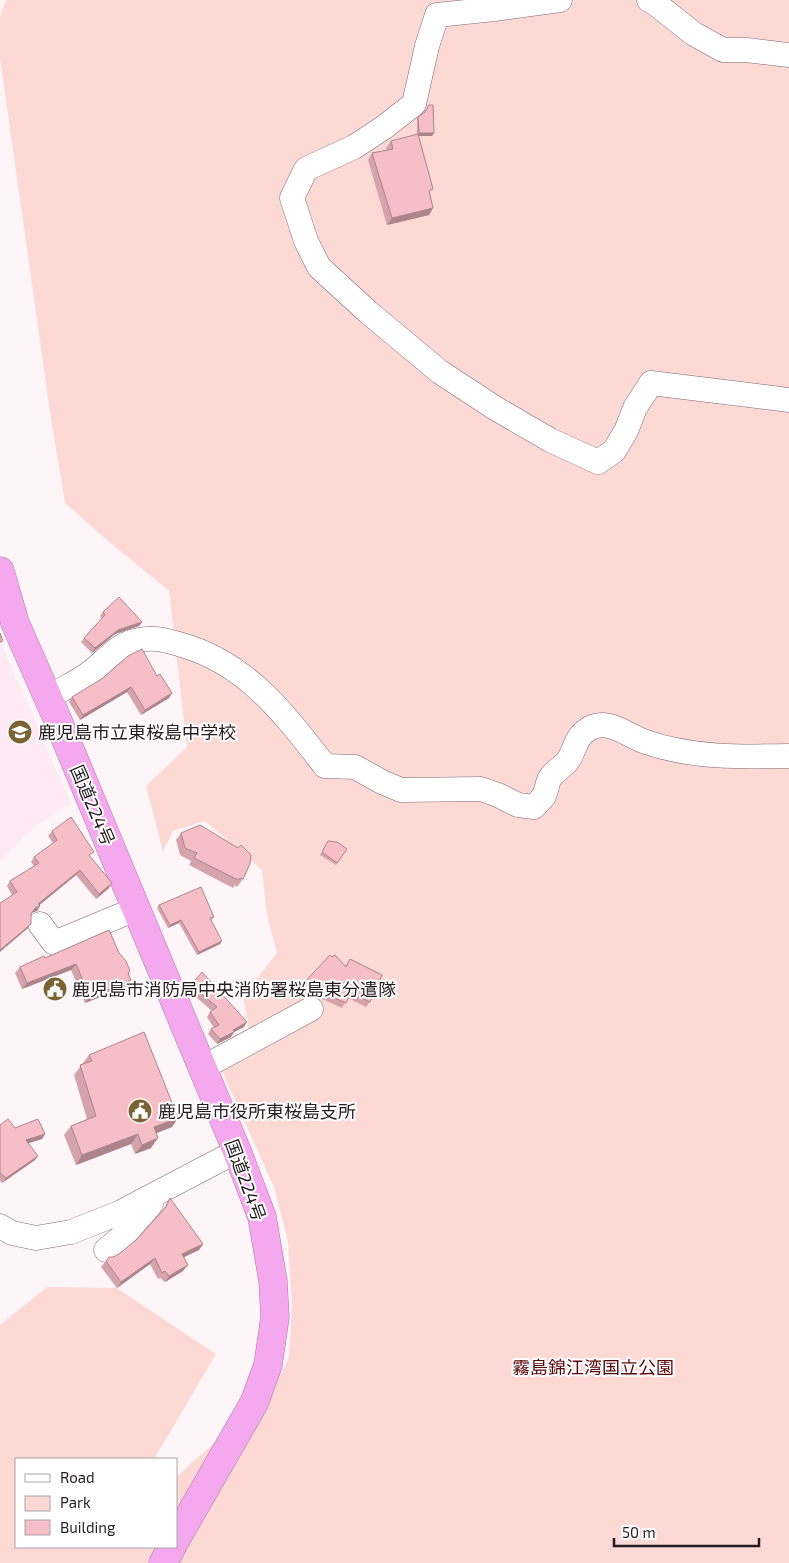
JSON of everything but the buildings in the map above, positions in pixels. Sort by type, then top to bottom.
[{"type":"highway","name":"国道224号","points":[[0,571],[15,623],[237,1151],[262,1217],[273,1281],[275,1317],[268,1365],[254,1403],[178,1536]]},
{"type":"highway","points":[[163,1563],[171,1548]]},
{"type":"street","points":[[560,0],[437,15],[427,46],[414,104],[354,147],[306,168],[292,198],[306,241],[319,267],[368,312],[440,372],[495,408],[550,440],[598,462],[614,451],[626,431],[635,408],[651,383],[789,400]]},
{"type":"street","points":[[649,0],[694,34],[723,50],[746,50],[789,55]]},
{"type":"street","points":[[48,698],[90,673],[114,652],[133,641],[156,638],[170,641],[190,647],[222,662],[256,685],[287,717],[325,766],[355,767],[401,790],[481,789],[518,806],[534,807],[544,796],[551,778],[568,760],[576,741],[585,731],[602,724],[613,726],[645,742],[699,754],[739,758],[789,756]]},
{"type":"street","points":[[40,924],[54,943],[136,909]]},
{"type":"street","points":[[202,1068],[311,1009]]},
{"type":"street","points":[[4,1233],[36,1238],[71,1232],[118,1213],[237,1151]]},
{"type":"street","points":[[106,1250],[130,1229],[151,1204],[153,1195]]},
{"type":"shaded area","name":"鹿児島市立東桜島中学校","points":[[0,638],[71,804],[34,827],[0,862]]},
{"type":"green space","name":"霧島錦江湾国立公園","points":[[6,0],[789,0],[789,1563],[0,1563],[0,1325],[47,1287],[117,1288],[216,1354],[155,1458],[15,1458],[15,1548],[178,1548],[178,1475],[273,1391],[289,1357],[292,1306],[288,1241],[274,1187],[221,1069],[253,1051],[243,996],[277,953],[267,915],[262,870],[205,821],[173,831],[163,852],[146,786],[187,747],[169,591],[65,503],[51,419],[0,58],[0,17]]},
{"type":"place","name":"鹿児島市立東桜島中学校","points":[[20,732]]},
{"type":"place","name":"鹿児島市消防局中央消防署桜島東分遣隊","points":[[55,989]]},
{"type":"place","name":"鹿児島市役所東桜島支所","points":[[140,1111]]}]
